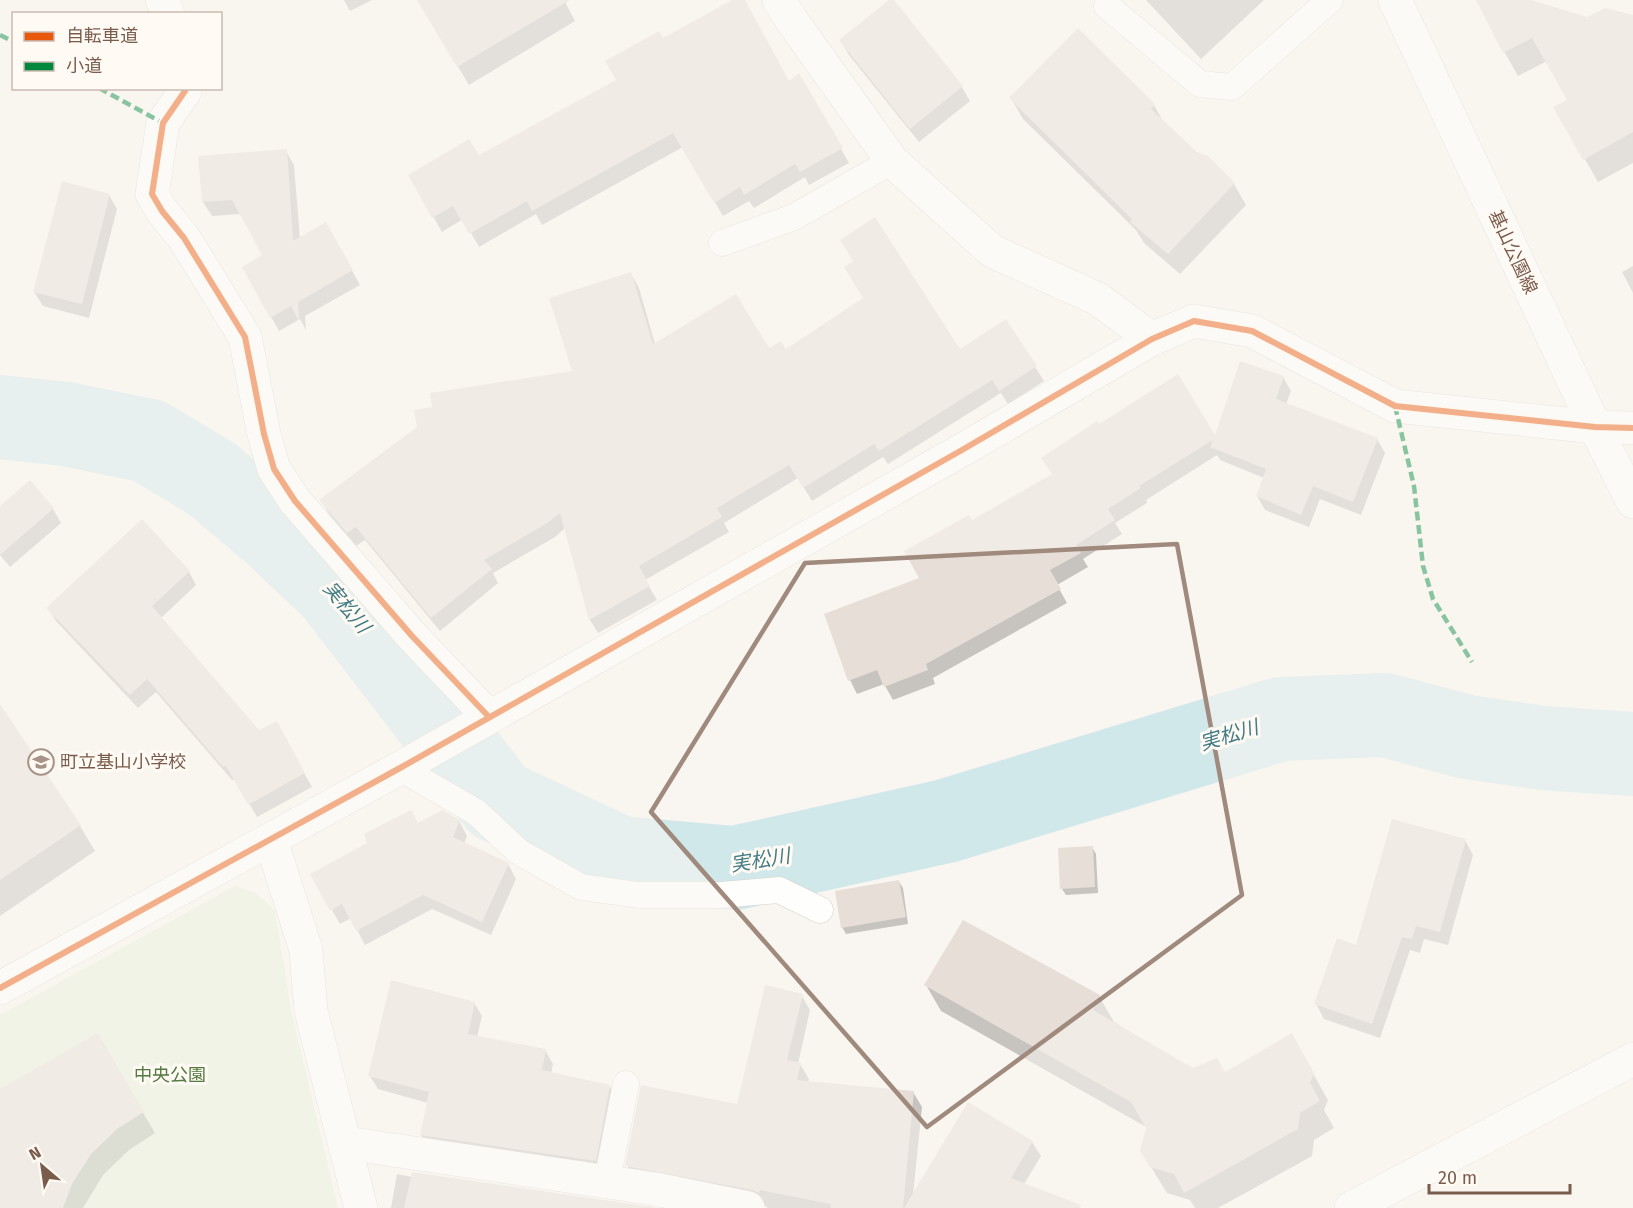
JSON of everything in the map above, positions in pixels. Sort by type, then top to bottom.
[{"type":"street","points":[[779,0],[892,161],[992,251],[1098,299],[1152,339]]},
{"type":"street","name":"基山公園線","points":[[1395,0],[1595,427],[1633,502]]},
{"type":"street","points":[[185,90],[163,123],[152,194],[162,211],[184,238],[245,337],[264,434],[274,469],[295,501],[412,636],[489,717]]},
{"type":"street","points":[[0,988],[400,768],[962,450],[1152,339],[1194,321],[1252,331],[1395,406],[1595,427],[1633,428]]},
{"type":"street","points":[[271,840],[306,950],[311,1011],[362,1208]]},
{"type":"street","points":[[1351,1208],[1633,1059]]},
{"type":"street","points":[[346,1143],[607,1181],[748,1208]]},
{"type":"lane","points":[[1107,6],[1200,84],[1232,87],[1330,0]]},
{"type":"lane","points":[[722,243],[794,217],[892,161]]},
{"type":"lane","points":[[400,768],[476,812],[519,852],[581,887],[638,895],[721,895],[779,890],[820,910]]},
{"type":"lane","points":[[607,1181],[626,1084]]},
{"type":"highlighted area","points":[[1177,544],[1242,895],[927,1127],[651,812],[805,563]]},
{"type":"green space","name":"中央公園","points":[[235,886],[256,893],[275,911],[291,1010],[338,1208],[0,1208],[0,1015]]},
{"type":"building","points":[[417,0],[570,0],[457,67]]},
{"type":"building","points":[[732,0],[745,0],[789,81],[799,73],[843,148],[800,172],[795,164],[744,195],[740,187],[714,203],[673,133],[532,211],[527,201],[469,234],[453,206],[432,218],[408,175],[469,139],[479,155],[616,80],[605,61],[659,31],[663,38]]},
{"type":"building","points":[[889,0],[894,0],[963,86],[910,129],[839,40]]},
{"type":"building","points":[[1476,0],[1531,0],[1587,17],[1605,8],[1633,15],[1633,132],[1583,160],[1553,107],[1567,100],[1532,38],[1503,53]]},
{"type":"building","points":[[1078,28],[1155,104],[1151,109],[1197,152],[1208,156],[1235,183],[1168,254],[1130,222],[1132,219],[1009,98]]},
{"type":"building","points":[[287,149],[293,241],[326,222],[353,270],[298,302],[299,321],[291,306],[270,318],[242,267],[262,255],[232,200],[202,202],[198,156]]},
{"type":"building","points":[[62,181],[110,194],[82,304],[33,292]]},
{"type":"building","points":[[875,217],[960,349],[1006,319],[1037,366],[999,391],[992,380],[879,451],[874,444],[803,488],[789,465],[717,508],[722,517],[639,566],[650,586],[589,620],[560,513],[484,560],[492,569],[431,618],[356,527],[347,533],[319,500],[417,427],[414,410],[432,407],[430,393],[572,371],[549,298],[631,272],[653,344],[736,294],[769,348],[781,341],[786,349],[863,298],[844,267],[853,261],[840,240]]},
{"type":"building","points":[[1240,361],[1284,376],[1276,399],[1378,438],[1353,502],[1313,486],[1301,515],[1256,496],[1266,469],[1210,447],[1213,440],[1139,486],[1141,488],[1108,509],[1115,520],[1076,545],[1081,553],[1050,570],[1061,589],[926,664],[928,670],[884,687],[877,670],[848,681],[824,614],[919,578],[904,551],[969,515],[972,520],[1052,474],[1041,458],[1097,421],[1099,424],[1178,374],[1215,435]]},
{"type":"building","points":[[30,480],[54,508],[0,555],[0,506]]},
{"type":"building","points":[[142,519],[190,571],[152,606],[259,730],[277,721],[305,773],[248,805],[226,766],[223,767],[147,679],[130,695],[46,608]]},
{"type":"building","points":[[0,704],[81,825],[0,880]]},
{"type":"building","points":[[411,810],[418,823],[442,810],[460,820],[453,837],[509,863],[482,922],[423,895],[356,931],[342,904],[330,911],[310,874],[367,843],[364,834]]},
{"type":"building","points":[[1392,819],[1466,839],[1440,932],[1416,926],[1412,939],[1402,937],[1372,1024],[1314,1004],[1337,938],[1356,945]]},
{"type":"building","points":[[1093,846],[1095,887],[1060,889],[1058,848]]},
{"type":"building","points":[[899,880],[906,917],[841,928],[835,891]]},
{"type":"building","points":[[963,920],[1100,995],[1093,1010],[1193,1068],[1217,1058],[1225,1072],[1292,1033],[1314,1073],[1310,1083],[1320,1101],[1300,1113],[1298,1129],[1184,1193],[1174,1174],[1150,1167],[1140,1151],[1146,1128],[1131,1102],[924,985]]},
{"type":"building","points":[[391,980],[475,1002],[468,1034],[546,1049],[542,1070],[610,1085],[596,1161],[420,1135],[429,1092],[368,1076]]},
{"type":"building","points":[[765,985],[803,994],[787,1060],[801,1063],[797,1080],[914,1091],[903,1208],[831,1208],[831,1204],[760,1190],[759,1193],[625,1166],[641,1085],[737,1104]]},
{"type":"building","points":[[98,1033],[144,1112],[117,1129],[91,1154],[72,1184],[63,1208],[0,1208],[0,1089]]},
{"type":"building","points":[[968,1102],[1033,1141],[1011,1178],[1081,1205],[1080,1208],[904,1208]]},
{"type":"building","points":[[412,1172],[652,1207],[654,1208],[404,1208]]},
{"type":"waterway","name":"実松川","points":[[0,417],[66,424],[149,441],[212,479],[276,533],[335,589],[498,801],[620,858],[735,868],[946,821],[1281,719],[1385,715],[1467,737],[1543,748],[1633,754]]},
{"type":"marked path","points":[[0,35],[12,41]]},
{"type":"marked path","points":[[103,90],[163,123]]},
{"type":"marked path","points":[[1395,406],[1414,486],[1423,566],[1433,599],[1472,662]]},
{"type":"cycle path","points":[[185,90],[163,123],[152,194],[162,211],[184,238],[245,337],[264,434],[274,469],[295,501],[412,636],[489,717]]},
{"type":"cycle path","points":[[0,988],[400,768],[962,450],[1152,339],[1194,321],[1252,331],[1395,406],[1595,427],[1633,428]]},
{"type":"place","name":"町立基山小学校","points":[[41,762]]}]
